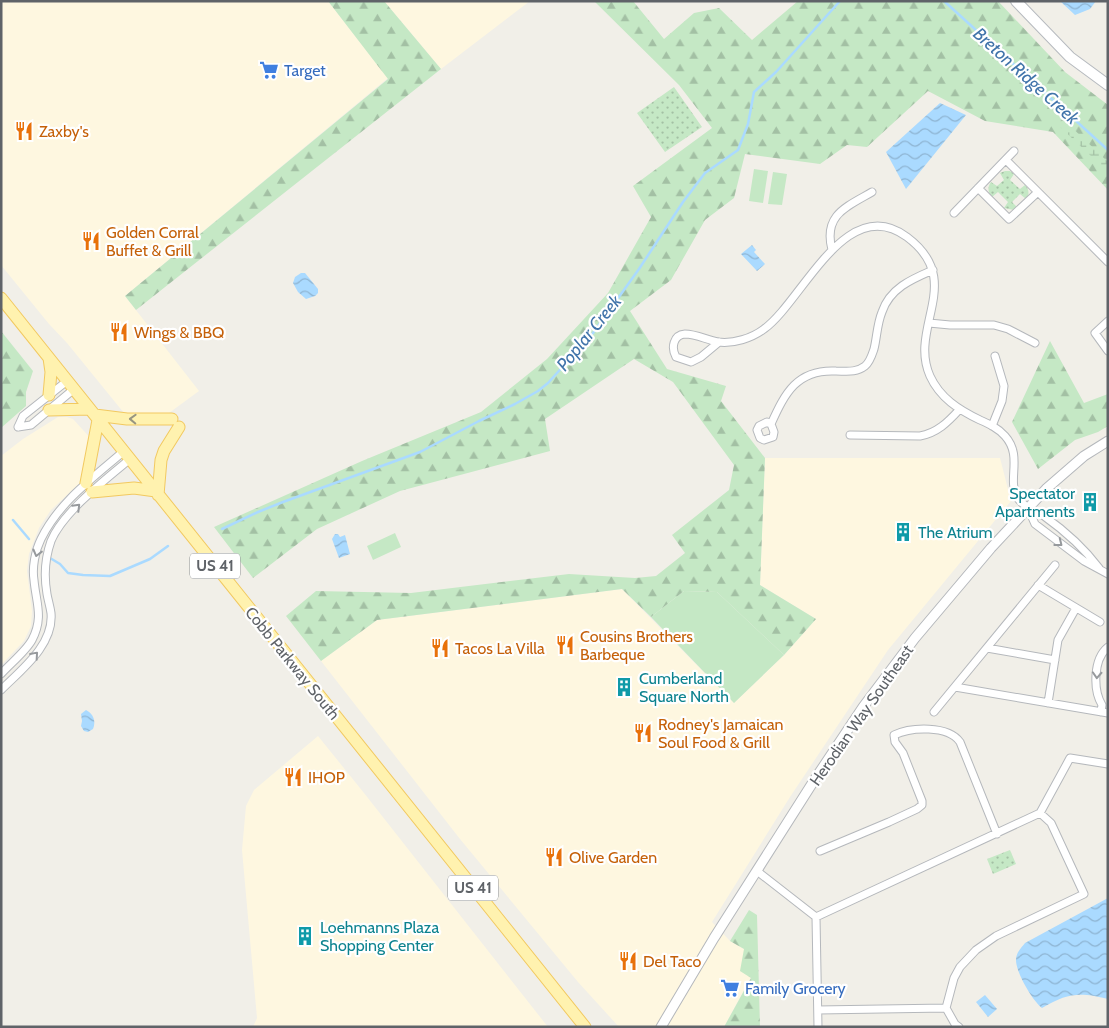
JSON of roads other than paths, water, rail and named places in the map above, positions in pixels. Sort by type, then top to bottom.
[{"type":"main road","points":[[1016,1],[1070,56],[1108,85]]},
{"type":"main road","name":"Cobb Parkway South","points":[[1,298],[585,1027]]},
{"type":"main road","points":[[49,358],[51,372],[49,395]]},
{"type":"main road","points":[[49,410],[175,423],[161,460],[157,493],[134,488],[89,488],[94,415]]},
{"type":"street","points":[[954,213],[1014,151]]},
{"type":"street","points":[[1006,160],[1108,262]]},
{"type":"street","points":[[978,188],[1009,219],[1038,192]]},
{"type":"street","points":[[832,250],[829,232],[834,217],[843,209],[872,192]]},
{"type":"street","points":[[719,342],[691,362],[676,357],[673,352],[674,343],[678,337],[684,334],[719,342],[748,338],[770,325],[779,317],[803,284],[832,250],[854,233],[864,228],[881,226],[891,228],[907,237],[923,252],[933,270],[934,294],[926,346],[926,366],[931,378],[944,398],[959,410],[992,426],[1006,437],[1010,443],[1015,465],[1014,488],[1019,499],[1028,508],[1043,515],[1073,540],[1099,568]]},
{"type":"street","points":[[771,424],[785,395],[805,377],[822,370],[853,372],[866,366],[872,356],[881,312],[890,295],[906,282],[933,270]]},
{"type":"street","points":[[1108,321],[1095,332],[1108,351]]},
{"type":"street","points":[[929,323],[994,325],[1008,329],[1035,343]]},
{"type":"street","points":[[992,426],[1002,401],[1004,386],[995,356]]},
{"type":"street","points":[[71,385],[49,410],[31,425],[18,427],[23,416],[49,395],[71,385]]},
{"type":"street","points":[[850,435],[920,436],[929,434],[938,430],[959,410]]},
{"type":"street","name":"Herodian Way Southeast","points":[[662,1027],[714,938],[846,732],[896,663],[991,548],[1028,508],[1068,468],[1108,441]]},
{"type":"street","points":[[1,674],[31,642],[38,625],[40,611],[33,579],[36,552],[40,540],[56,513],[89,488],[127,455]]},
{"type":"street","points":[[1,690],[42,646],[50,625],[51,613],[45,579],[47,559],[52,540],[89,488],[127,455]]},
{"type":"street","points":[[1028,508],[1035,524],[1084,561],[1108,574]]},
{"type":"street","points":[[934,712],[1056,564]]},
{"type":"street","points":[[1038,585],[1100,622]]},
{"type":"street","points":[[1048,703],[1060,634],[1076,608]]},
{"type":"street","points":[[1105,708],[1098,694],[1097,673],[1100,656],[1108,647]]},
{"type":"street","points":[[987,648],[1055,660]]},
{"type":"street","points":[[955,687],[1048,703],[1105,708]]},
{"type":"street","points":[[820,851],[918,809],[922,805],[903,753],[895,742],[894,735],[902,731],[941,730],[956,736],[997,834]]},
{"type":"street","points":[[816,917],[1040,813],[1070,758],[1108,764]]},
{"type":"street","points":[[959,1027],[955,1024],[946,1008],[954,978],[960,967],[976,950],[996,936],[1084,894],[1051,824],[1040,813]]},
{"type":"street","points":[[757,871],[816,917]]},
{"type":"street","points":[[816,917],[818,1027]]},
{"type":"street","points":[[818,1010],[946,1008]]},
{"type":"water","points":[[1060,1],[1096,1],[1090,9],[1075,15]]},
{"type":"water","points":[[940,103],[966,115],[906,189],[886,152]]},
{"type":"water","points":[[752,245],[756,250],[754,252],[765,264],[757,271],[741,254]]},
{"type":"water","points":[[305,273],[318,289],[318,293],[315,296],[306,299],[298,292],[293,283],[295,277]]},
{"type":"water","points":[[335,534],[338,534],[340,537],[345,535],[350,554],[339,558],[332,539]]},
{"type":"water","points":[[86,710],[93,716],[94,721],[93,729],[88,732],[84,731],[81,726],[81,714]]},
{"type":"water","points":[[1108,898],[1108,999],[1089,995],[1074,995],[1059,999],[1042,1008],[1030,993],[1019,972],[1016,960],[1019,951],[1025,943]]},
{"type":"water","points":[[985,995],[997,1009],[988,1017],[976,1002]]},
{"type":"waterway","name":"Poplar Creek","points":[[222,529],[283,502],[420,452],[515,404],[548,383],[593,333],[705,173],[738,150],[748,124],[754,92],[776,72],[840,1]]},
{"type":"waterway","name":"Breton Ridge Creek","points":[[944,1],[1108,150]]},
{"type":"waterway","name":"Poplar Creek","points":[[13,520],[29,539]]},
{"type":"waterway","name":"Poplar Creek","points":[[50,558],[60,564],[68,573],[110,576],[150,559],[168,546]]},
{"type":"place","name":"Target","points":[[269,70]]},
{"type":"place","name":"Zaxby's","points":[[24,131]]},
{"type":"place","name":"Golden Corral Buffet & Grill","points":[[91,241]]},
{"type":"place","name":"Wings & BBQ","points":[[119,332]]},
{"type":"place","name":"Spectator Apartments","points":[[1090,502]]},
{"type":"place","name":"The Atrium","points":[[903,532]]},
{"type":"place","name":"Cousins Brothers Barbeque","points":[[565,645]]},
{"type":"place","name":"Tacos La Villa","points":[[440,648]]},
{"type":"place","name":"Cumberland Square North","points":[[624,687]]},
{"type":"place","name":"Rodney's Jamaican Soul Food & Grill","points":[[643,733]]},
{"type":"place","name":"IHOP","points":[[293,777]]},
{"type":"place","name":"Olive Garden","points":[[554,857]]},
{"type":"place","name":"Loehmanns Plaza Shopping Center","points":[[305,936]]},
{"type":"place","name":"Del Taco","points":[[628,961]]},
{"type":"place","name":"Family Grocery","points":[[730,988]]}]
